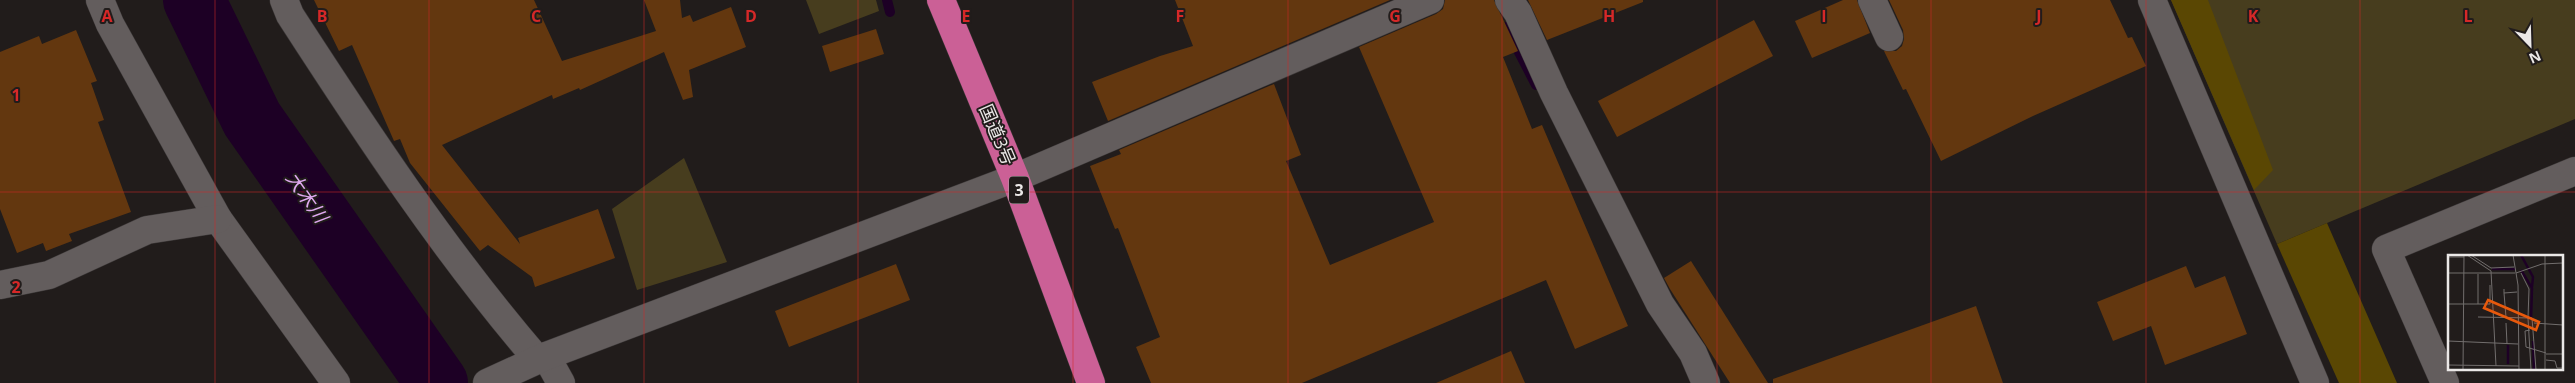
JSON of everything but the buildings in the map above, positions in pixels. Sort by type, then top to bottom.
[{"type":"highway","name":"国道3号","points":[[941,0],[1015,178],[1091,383]]},
{"type":"street","points":[[100,0],[110,24],[218,219],[336,383]]},
{"type":"street","points":[[284,0],[290,15],[362,127],[490,304],[542,357],[561,383]]},
{"type":"street","points":[[487,383],[542,357],[1015,178],[1430,0]]},
{"type":"street","points":[[1509,0],[1518,13],[1554,93],[1660,304],[1693,353],[1706,383]]},
{"type":"street","points":[[1872,0],[1889,37]]},
{"type":"street","points":[[2152,0],[2315,383]]},
{"type":"street","points":[[2444,383],[2386,249],[2575,171]]},
{"type":"street","points":[[0,285],[49,275],[147,230],[218,219]]},
{"type":"shaded area","points":[[806,0],[876,0],[879,11],[819,34]]},
{"type":"shaded area","points":[[2171,0],[2575,0],[2575,119],[2277,244]]},
{"type":"shaded area","points":[[2171,0],[2208,0],[2273,170],[2254,190]]},
{"type":"shaded area","points":[[684,158],[727,262],[637,290],[612,209]]},
{"type":"shaded area","points":[[2327,223],[2397,383],[2339,383],[2277,244]]},
{"type":"waterway","name":"大木川","points":[[194,0],[252,119],[437,383]]},
{"type":"waterway","points":[[887,0],[890,12]]},
{"type":"waterway","points":[[1506,27],[1536,85]]}]
